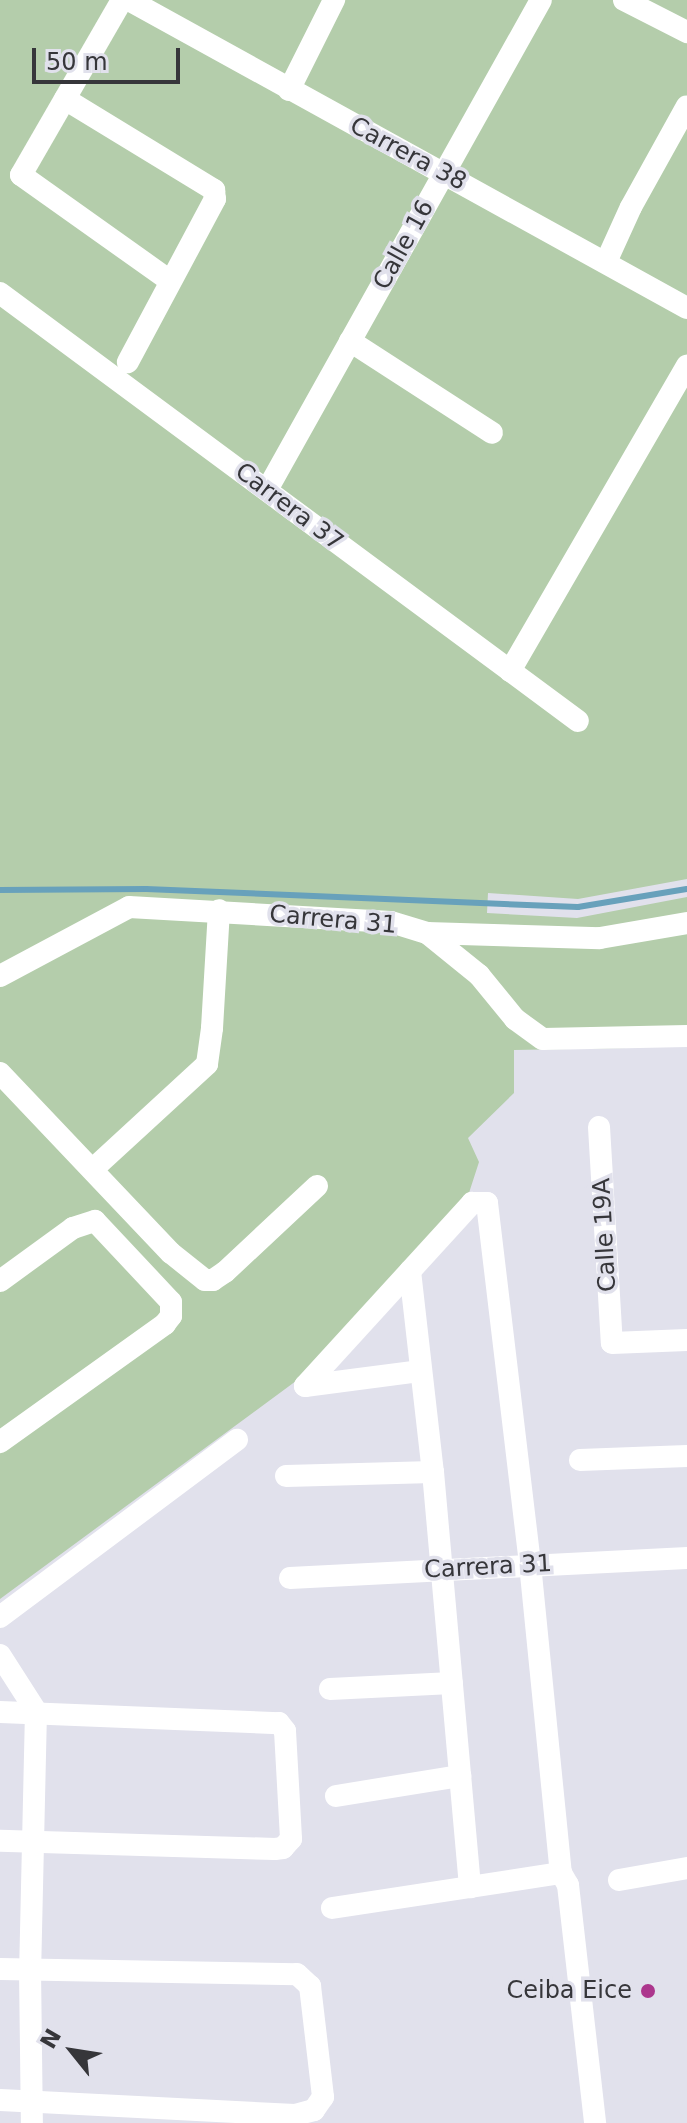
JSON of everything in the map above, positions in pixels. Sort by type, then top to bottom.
[{"type":"street","points":[[289,90],[334,0]]},
{"type":"street","name":"Calle 16","points":[[267,490],[541,0]]},
{"type":"street","points":[[624,0],[687,32]]},
{"type":"street","points":[[133,2],[65,99],[21,175],[169,280]]},
{"type":"street","name":"Carrera 38","points":[[133,2],[687,308]]},
{"type":"street","points":[[65,99],[214,190],[215,199],[169,280],[128,362]]},
{"type":"street","points":[[606,262],[645,180],[687,106]]},
{"type":"street","name":"Carrera 37","points":[[0,293],[578,721]]},
{"type":"street","points":[[350,341],[492,433]]},
{"type":"street","points":[[510,671],[687,366]]},
{"type":"street","name":"Carrera 31","points":[[0,976],[85,927],[129,907],[391,922],[427,933],[479,975],[515,1019],[543,1039],[687,1036]]},
{"type":"street","points":[[93,1169],[207,1064],[219,910]]},
{"type":"street","points":[[427,933],[600,938],[687,923]]},
{"type":"street","points":[[0,1073],[171,1253],[205,1280],[213,1280],[225,1272],[317,1186]]},
{"type":"street","name":"Calle 19A","points":[[599,1127],[612,1343],[687,1340]]},
{"type":"street","points":[[421,1371],[305,1386],[472,1203],[487,1203],[530,1564],[561,1873],[568,1885],[595,2123]]},
{"type":"street","points":[[0,1281],[73,1228],[95,1221],[171,1302],[171,1316],[0,1442]]},
{"type":"street","points":[[410,1271],[433,1472],[470,1887]]},
{"type":"street","points":[[0,1617],[237,1440]]},
{"type":"street","points":[[580,1460],[687,1456]]},
{"type":"street","points":[[286,1476],[433,1472]]},
{"type":"street","name":"Carrera 31","points":[[290,1578],[687,1558]]},
{"type":"street","points":[[0,1655],[36,1711],[30,1969],[32,2123]]},
{"type":"street","points":[[330,1689],[452,1683]]},
{"type":"street","points":[[0,1712],[36,1711],[279,1723],[285,1731],[291,1839],[283,1848],[275,1849],[0,1841]]},
{"type":"street","points":[[336,1796],[460,1776]]},
{"type":"street","points":[[619,1880],[687,1868]]},
{"type":"street","points":[[332,1908],[561,1873]]},
{"type":"street","points":[[0,1969],[297,1974],[310,1986],[323,2097],[314,2110],[295,2115],[0,2100]]},
{"type":"green space","points":[[0,0],[687,0],[687,879],[578,899],[488,893],[487,913],[577,918],[687,897],[687,1026],[627,1048],[514,1050],[514,1093],[468,1138],[479,1162],[468,1196],[296,1381],[0,1599]]},
{"type":"waterway","points":[[0,890],[146,889],[578,907],[687,889]]},
{"type":"place","name":"Ceiba Eice","points":[[648,1991]]}]
